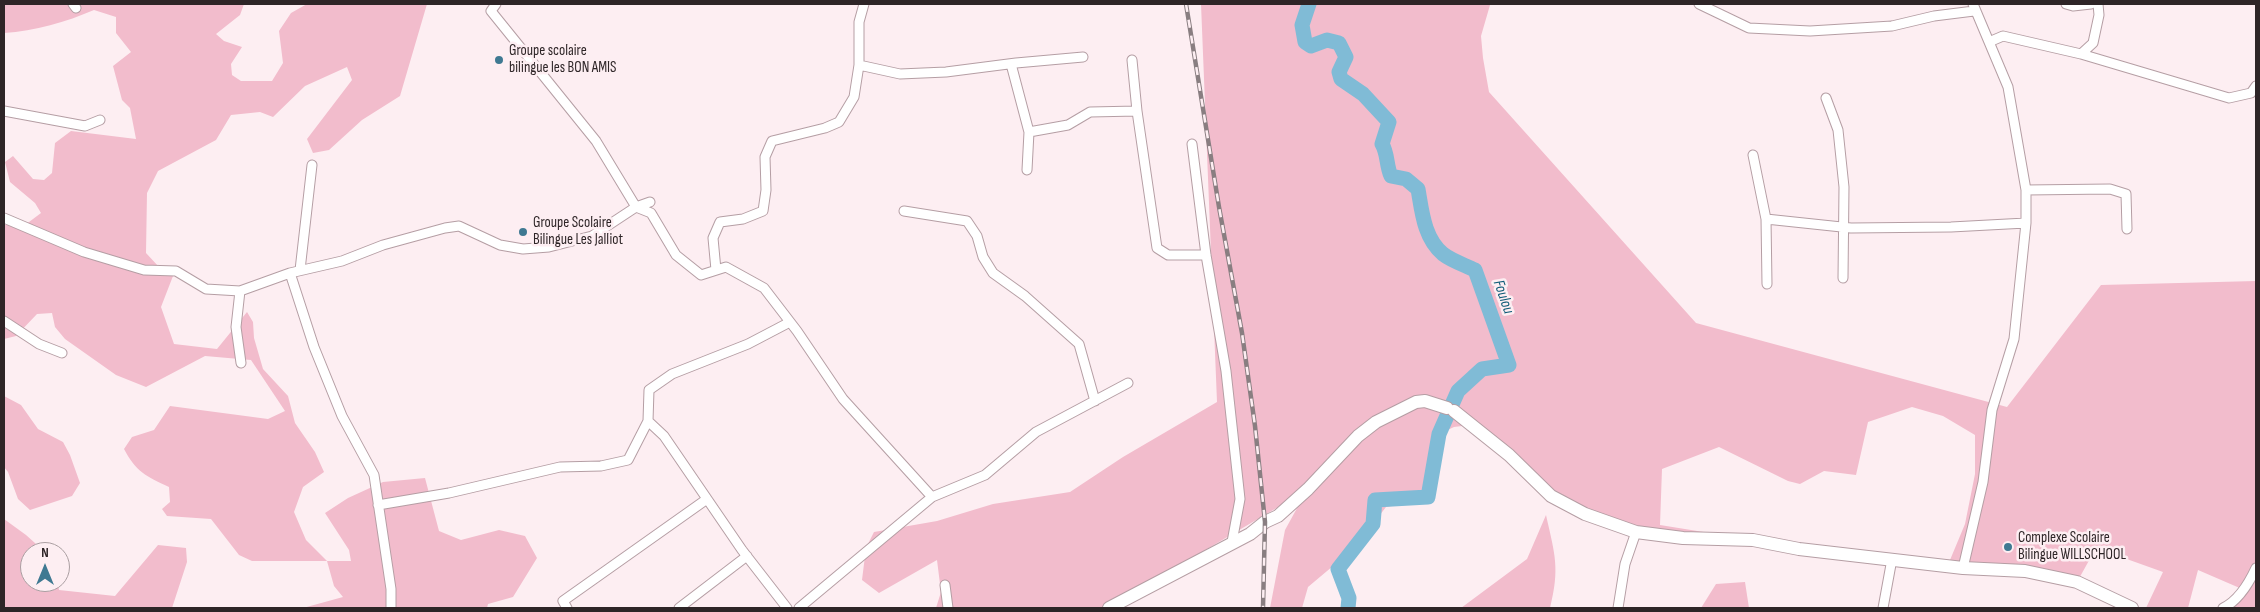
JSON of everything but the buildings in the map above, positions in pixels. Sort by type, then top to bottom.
[{"type":"street","points":[[496,4],[491,12],[596,141],[636,207],[651,213],[676,255],[701,275],[726,268],[764,288],[843,399],[932,497]]},
{"type":"street","points":[[716,270],[713,238],[720,222],[743,219],[763,211],[766,190],[765,157],[772,141],[826,128],[839,122],[854,98],[859,65],[859,22],[864,4]]},
{"type":"street","points":[[1699,4],[1749,28],[1810,31],[1892,26],[1974,7],[2008,87],[2026,190],[2026,223],[2014,339],[1992,410],[1983,482],[1964,568]]},
{"type":"street","points":[[2066,4],[2073,6],[2091,4]]},
{"type":"street","points":[[2082,54],[2093,43],[2099,15],[2098,4]]},
{"type":"street","points":[[1989,42],[2003,36],[2082,54],[2128,70],[2229,98],[2251,93],[2256,86]]},
{"type":"street","points":[[859,65],[900,74],[946,72],[1083,57]]},
{"type":"street","points":[[1132,60],[1137,111],[1157,248],[1168,256],[1206,255]]},
{"type":"street","points":[[1011,64],[1029,132],[1027,170]]},
{"type":"street","points":[[1826,98],[1838,130],[1844,186],[1843,278]]},
{"type":"street","points":[[4,111],[85,126],[100,120]]},
{"type":"street","points":[[1029,132],[1068,125],[1090,112],[1137,111]]},
{"type":"street","points":[[1192,144],[1206,255],[1226,371],[1240,499],[1232,542]]},
{"type":"street","points":[[1753,155],[1766,219],[1767,284]]},
{"type":"street","points":[[300,270],[312,165]]},
{"type":"street","points":[[2026,190],[2110,189],[2126,194],[2127,229]]},
{"type":"street","points":[[4,218],[84,252],[144,270],[176,271],[206,289],[240,291],[300,270],[342,261],[392,242],[459,226],[500,245],[524,250],[549,247],[592,236],[636,207],[650,202]]},
{"type":"street","points":[[904,211],[967,221],[977,236],[983,257],[993,273],[1025,296],[1079,344],[1095,401]]},
{"type":"street","points":[[1766,219],[1844,227],[1951,227],[2026,223]]},
{"type":"street","points":[[290,273],[314,347],[342,416],[374,475],[392,589],[391,608]]},
{"type":"street","points":[[240,291],[236,327],[241,364]]},
{"type":"street","points":[[4,321],[39,344],[62,353]]},
{"type":"street","points":[[378,505],[449,493],[560,467],[602,466],[628,460],[648,421],[649,390],[672,374],[748,344],[790,322]]},
{"type":"street","points":[[799,608],[932,497],[985,475],[1036,432],[1128,384]]},
{"type":"street","points":[[1109,608],[1278,516],[1308,489],[1358,436],[1376,422],[1416,402],[1426,401],[1450,409],[1509,455],[1551,496],[1584,514],[1636,532],[1683,538],[1753,540],[1799,549],[1892,560],[1964,568],[2025,571],[2077,582],[2132,608]]},
{"type":"street","points":[[648,421],[664,436],[747,556],[788,608]]},
{"type":"street","points":[[567,608],[563,601],[707,499]]},
{"type":"street","points":[[1618,608],[1625,564],[1636,532]]},
{"type":"street","points":[[679,608],[747,556]]},
{"type":"street","points":[[1883,608],[1892,560]]},
{"type":"street","points":[[2223,608],[2229,605],[2249,583],[2256,568]]},
{"type":"street","points":[[945,585],[948,608]]},
{"type":"shaded area","points":[[4,4],[244,4],[240,15],[216,34],[224,41],[242,47],[231,64],[232,75],[241,81],[272,81],[283,63],[279,31],[291,13],[307,4],[427,4],[400,96],[362,120],[329,150],[313,153],[307,139],[352,80],[347,67],[305,86],[273,117],[260,112],[231,115],[216,140],[158,171],[147,193],[146,253],[159,267],[173,276],[161,307],[174,344],[217,349],[247,312],[253,322],[254,338],[263,369],[288,396],[295,423],[315,452],[324,472],[303,487],[294,512],[306,540],[327,561],[252,561],[239,555],[211,519],[167,516],[162,509],[170,502],[169,487],[154,480],[137,468],[124,449],[132,437],[154,430],[170,406],[268,419],[285,411],[251,360],[205,356],[146,387],[116,375],[65,339],[55,327],[52,313],[37,314],[16,336],[4,339],[4,225],[25,225],[41,213],[35,203],[10,182],[5,162],[13,156],[33,179],[44,180],[52,173],[55,143],[71,131],[136,139],[130,108],[122,100],[113,66],[131,52],[116,33],[116,17],[94,10],[50,25],[4,33]]},
{"type":"shaded area","points":[[1201,4],[1490,5],[1481,36],[1489,92],[1696,323],[2007,407],[2101,285],[2256,281],[2256,608],[2232,608],[2242,589],[2198,570],[2188,608],[2146,608],[2163,572],[2096,548],[2077,582],[1958,568],[1950,560],[1965,524],[1975,474],[1975,435],[1943,416],[1912,407],[1868,422],[1856,475],[1824,471],[1800,484],[1788,481],[1719,447],[1662,469],[1660,525],[1753,540],[1636,532],[1551,496],[1470,425],[1454,427],[1439,434],[1428,497],[1410,503],[1386,507],[1338,569],[1333,566],[1308,587],[1302,608],[1270,608],[1285,530],[1307,490],[1107,608],[936,608],[941,592],[937,560],[879,593],[862,580],[866,548],[874,532],[937,521],[993,504],[1070,492],[1123,457],[1217,402]]},
{"type":"shaded area","points":[[4,396],[21,405],[38,429],[63,442],[80,483],[72,496],[30,510],[18,499],[8,472],[4,467]]},
{"type":"shaded area","points":[[425,478],[439,531],[461,540],[499,530],[525,536],[537,558],[513,597],[488,604],[487,608],[303,608],[343,597],[334,586],[327,561],[351,561],[349,550],[325,513],[348,498],[383,482]]},
{"type":"shaded area","points":[[1546,515],[1556,572],[1550,608],[1461,608],[1527,559]]},
{"type":"shaded area","points":[[4,519],[34,542],[20,542],[20,592],[70,591],[115,596],[158,545],[186,548],[187,562],[172,608],[4,608]]},
{"type":"shaded area","points":[[1745,582],[1749,608],[1701,608],[1716,584]]},
{"type":"waterway","name":"Foulou","points":[[1309,4],[1302,25],[1305,42],[1311,46],[1327,40],[1339,43],[1346,57],[1339,72],[1341,79],[1363,94],[1389,122],[1382,144],[1391,176],[1406,179],[1418,189],[1425,224],[1437,248],[1450,259],[1475,270],[1509,365],[1482,369],[1458,391],[1439,434],[1428,497],[1375,500],[1373,524],[1338,569],[1349,598],[1348,608]]},
{"type":"railway","points":[[1186,4],[1219,207],[1242,333],[1255,426],[1265,522],[1263,608]]},
{"type":"place","name":"Groupe scolaire bilingue les BON AMIS","points":[[499,60]]},
{"type":"place","name":"Groupe Scolaire Bilingue Les Jalliot","points":[[523,232]]},
{"type":"place","name":"Complexe Scolaire Bilingue WILLSCHOOL","points":[[2008,547]]}]
